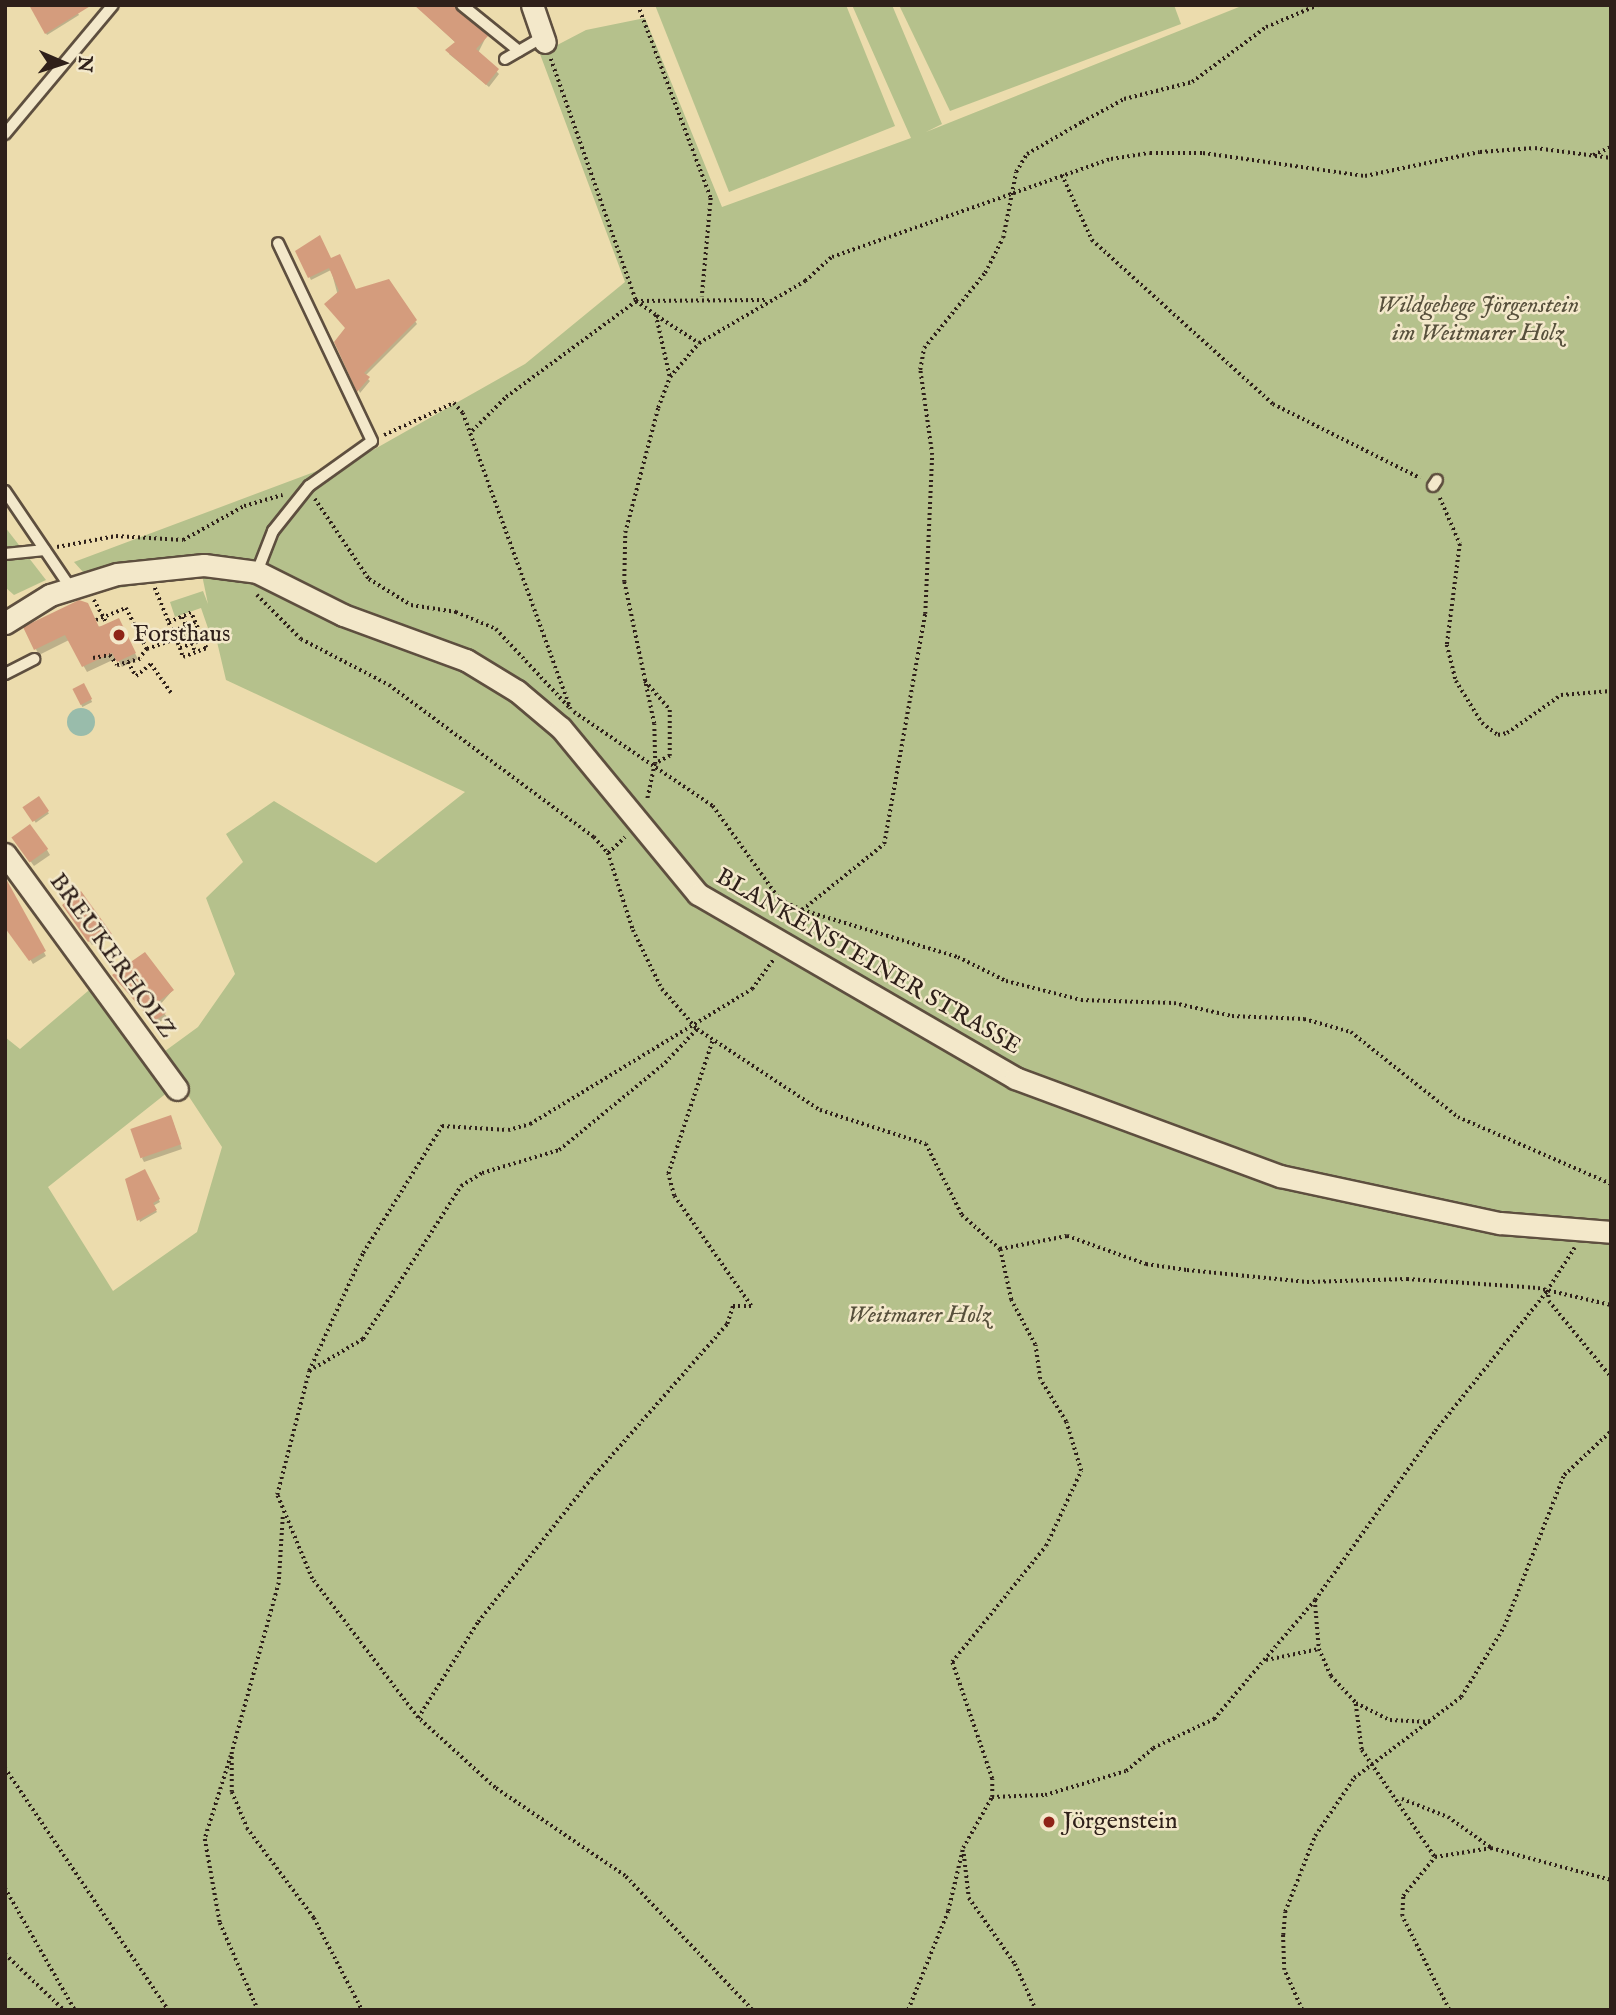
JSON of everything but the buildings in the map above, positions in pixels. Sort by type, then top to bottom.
[{"type":"street","points":[[532,5],[544,40]]},
{"type":"street","name":"BLANKENSTEINER STRASSE","points":[[5,623],[70,587],[191,566],[257,572],[343,615],[466,660],[567,719],[637,823],[698,894],[783,947],[1016,1078],[1208,1152],[1380,1200],[1500,1223],[1611,1232]]},
{"type":"street","name":"BREUKERHOLZ","points":[[5,854],[177,1088]]},
{"type":"lane","points":[[5,134],[113,5]]},
{"type":"lane","points":[[463,5],[519,51]]},
{"type":"lane","points":[[505,59],[544,40]]},
{"type":"lane","points":[[257,572],[273,531],[309,486],[372,441],[278,243]]},
{"type":"lane","points":[[5,491],[70,587]]},
{"type":"lane","points":[[5,554],[45,550]]},
{"type":"lane","points":[[5,674],[34,659]]},
{"type":"path","points":[[638,5],[711,198],[702,298]]},
{"type":"path","points":[[752,2010],[625,1876],[495,1788],[418,1718],[312,1579],[277,1495],[309,1371],[363,1253],[442,1126],[508,1130],[530,1124],[581,1098],[692,1022],[752,989],[783,947],[802,910],[884,845],[925,614],[932,455],[920,370],[924,348],[985,273],[1003,238],[1010,198],[1027,154],[1124,99],[1192,82],[1266,27],[1318,5]]},
{"type":"path","points":[[544,40],[636,300],[699,343]]},
{"type":"path","points":[[608,853],[637,823],[655,764],[643,679],[624,582],[625,533],[670,377],[699,343],[768,300],[805,281],[832,257],[1010,198],[1062,175],[1111,159],[1176,152],[1365,176],[1480,152],[1535,148],[1611,158]]},
{"type":"path","points":[[1591,156],[1611,148]]},
{"type":"path","points":[[1062,175],[1092,240],[1273,404],[1435,483],[1460,544],[1447,645],[1456,681],[1482,723],[1498,735],[1507,733],[1561,695],[1611,691]]},
{"type":"path","points":[[472,431],[506,397],[636,300],[768,300]]},
{"type":"path","points":[[656,315],[670,377]]},
{"type":"path","points":[[372,441],[454,403],[472,431],[567,719]]},
{"type":"path","points":[[45,550],[116,536],[183,540],[244,506],[309,486],[369,579],[411,605],[456,612],[496,629],[567,719],[655,764],[713,806],[780,900],[802,910],[958,957],[1006,981],[1081,1000],[1174,1003],[1232,1016],[1304,1019],[1351,1032],[1458,1117],[1611,1184]]},
{"type":"path","points":[[257,572],[258,601],[283,625],[389,685],[608,853],[633,930],[662,989],[697,1029],[820,1110],[926,1144],[962,1215],[1000,1249],[1011,1300],[1035,1345],[1040,1379],[1066,1422],[1081,1471],[1046,1546],[952,1662],[992,1779],[992,1797],[963,1848],[948,1910],[908,2010]]},
{"type":"path","points":[[154,585],[169,623],[173,631],[176,640],[184,657],[205,648],[191,613],[169,623]]},
{"type":"path","points":[[96,620],[126,608],[147,649]]},
{"type":"path","points":[[103,617],[107,623]]},
{"type":"path","points":[[183,617],[195,652]]},
{"type":"path","points":[[173,631],[195,622]]},
{"type":"path","points":[[97,647],[100,654],[117,665],[140,658],[147,649],[199,631]]},
{"type":"path","points":[[180,648],[202,640]]},
{"type":"path","points":[[93,658],[100,654]]},
{"type":"path","points":[[128,662],[136,676],[151,664],[172,693]]},
{"type":"path","points":[[643,679],[670,709],[670,756],[655,764]]},
{"type":"path","points":[[309,1371],[363,1339],[461,1186],[482,1173],[559,1150],[665,1063],[697,1029]]},
{"type":"path","points":[[418,1718],[478,1622],[590,1479],[727,1324],[733,1306],[751,1306],[674,1196],[668,1174],[713,1039]]},
{"type":"path","points":[[992,1797],[1045,1795],[1126,1771],[1153,1748],[1214,1718],[1315,1600],[1435,1431],[1548,1290],[1587,1231]]},
{"type":"path","points":[[1000,1249],[1067,1236],[1146,1264],[1187,1270],[1307,1282],[1407,1279],[1548,1290],[1611,1305]]},
{"type":"path","points":[[1548,1290],[1549,1301],[1611,1377]]},
{"type":"path","points":[[1302,2010],[1284,1969],[1285,1912],[1315,1836],[1354,1778],[1461,1697],[1504,1627],[1564,1475],[1611,1431]]},
{"type":"path","points":[[258,2010],[220,1923],[205,1839],[279,1583],[283,1514]]},
{"type":"path","points":[[1315,1600],[1319,1649],[1331,1676],[1356,1703],[1390,1720],[1431,1722]]},
{"type":"path","points":[[1264,1660],[1319,1649]]},
{"type":"path","points":[[1356,1703],[1362,1750],[1401,1799],[1435,1857]]},
{"type":"path","points":[[232,1752],[232,1792],[247,1828],[314,1918],[362,2010]]},
{"type":"path","points":[[5,1768],[168,2010]]},
{"type":"path","points":[[1401,1799],[1448,1817],[1491,1848],[1611,1880]]},
{"type":"path","points":[[963,1848],[969,1898],[1015,1964],[1036,2010]]},
{"type":"path","points":[[1449,2010],[1402,1916],[1403,1896],[1435,1857],[1491,1848]]},
{"type":"path","points":[[5,1888],[75,2010]]},
{"type":"path","points":[[5,1954],[64,2010]]},
{"type":"green space","points":[[655,5],[846,5],[895,126],[729,192]]},
{"type":"green space","name":"Weitmarer Holz","points":[[852,5],[892,5],[942,124],[926,132],[1244,5],[1611,5],[1611,2010],[5,2010],[5,1037],[20,1049],[95,985],[173,1088],[48,1187],[113,1291],[197,1232],[222,1147],[161,1054],[198,1027],[235,974],[206,898],[243,862],[226,834],[274,801],[376,863],[465,792],[226,680],[214,629],[209,631],[201,608],[175,617],[170,602],[203,591],[208,604],[202,575],[100,591],[74,562],[373,450],[525,364],[625,282],[540,54],[586,30],[645,18],[722,207],[911,138]]},
{"type":"green space","points":[[899,5],[1174,5],[1181,24],[950,111]]},
{"type":"green space","points":[[5,527],[46,580],[14,595],[5,587]]},
{"type":"shaded area","points":[[81,708],[91,712],[95,722],[91,732],[81,736],[71,732],[67,722],[71,712]]},
{"type":"place","name":"Forsthaus","points":[[119,635]]},
{"type":"place","name":"Jörgenstein","points":[[1049,1822]]},
{"type":"park label","name":"Wildgehege Jörgenstein im Weitmarer Holz","points":[[1478,320]]}]
